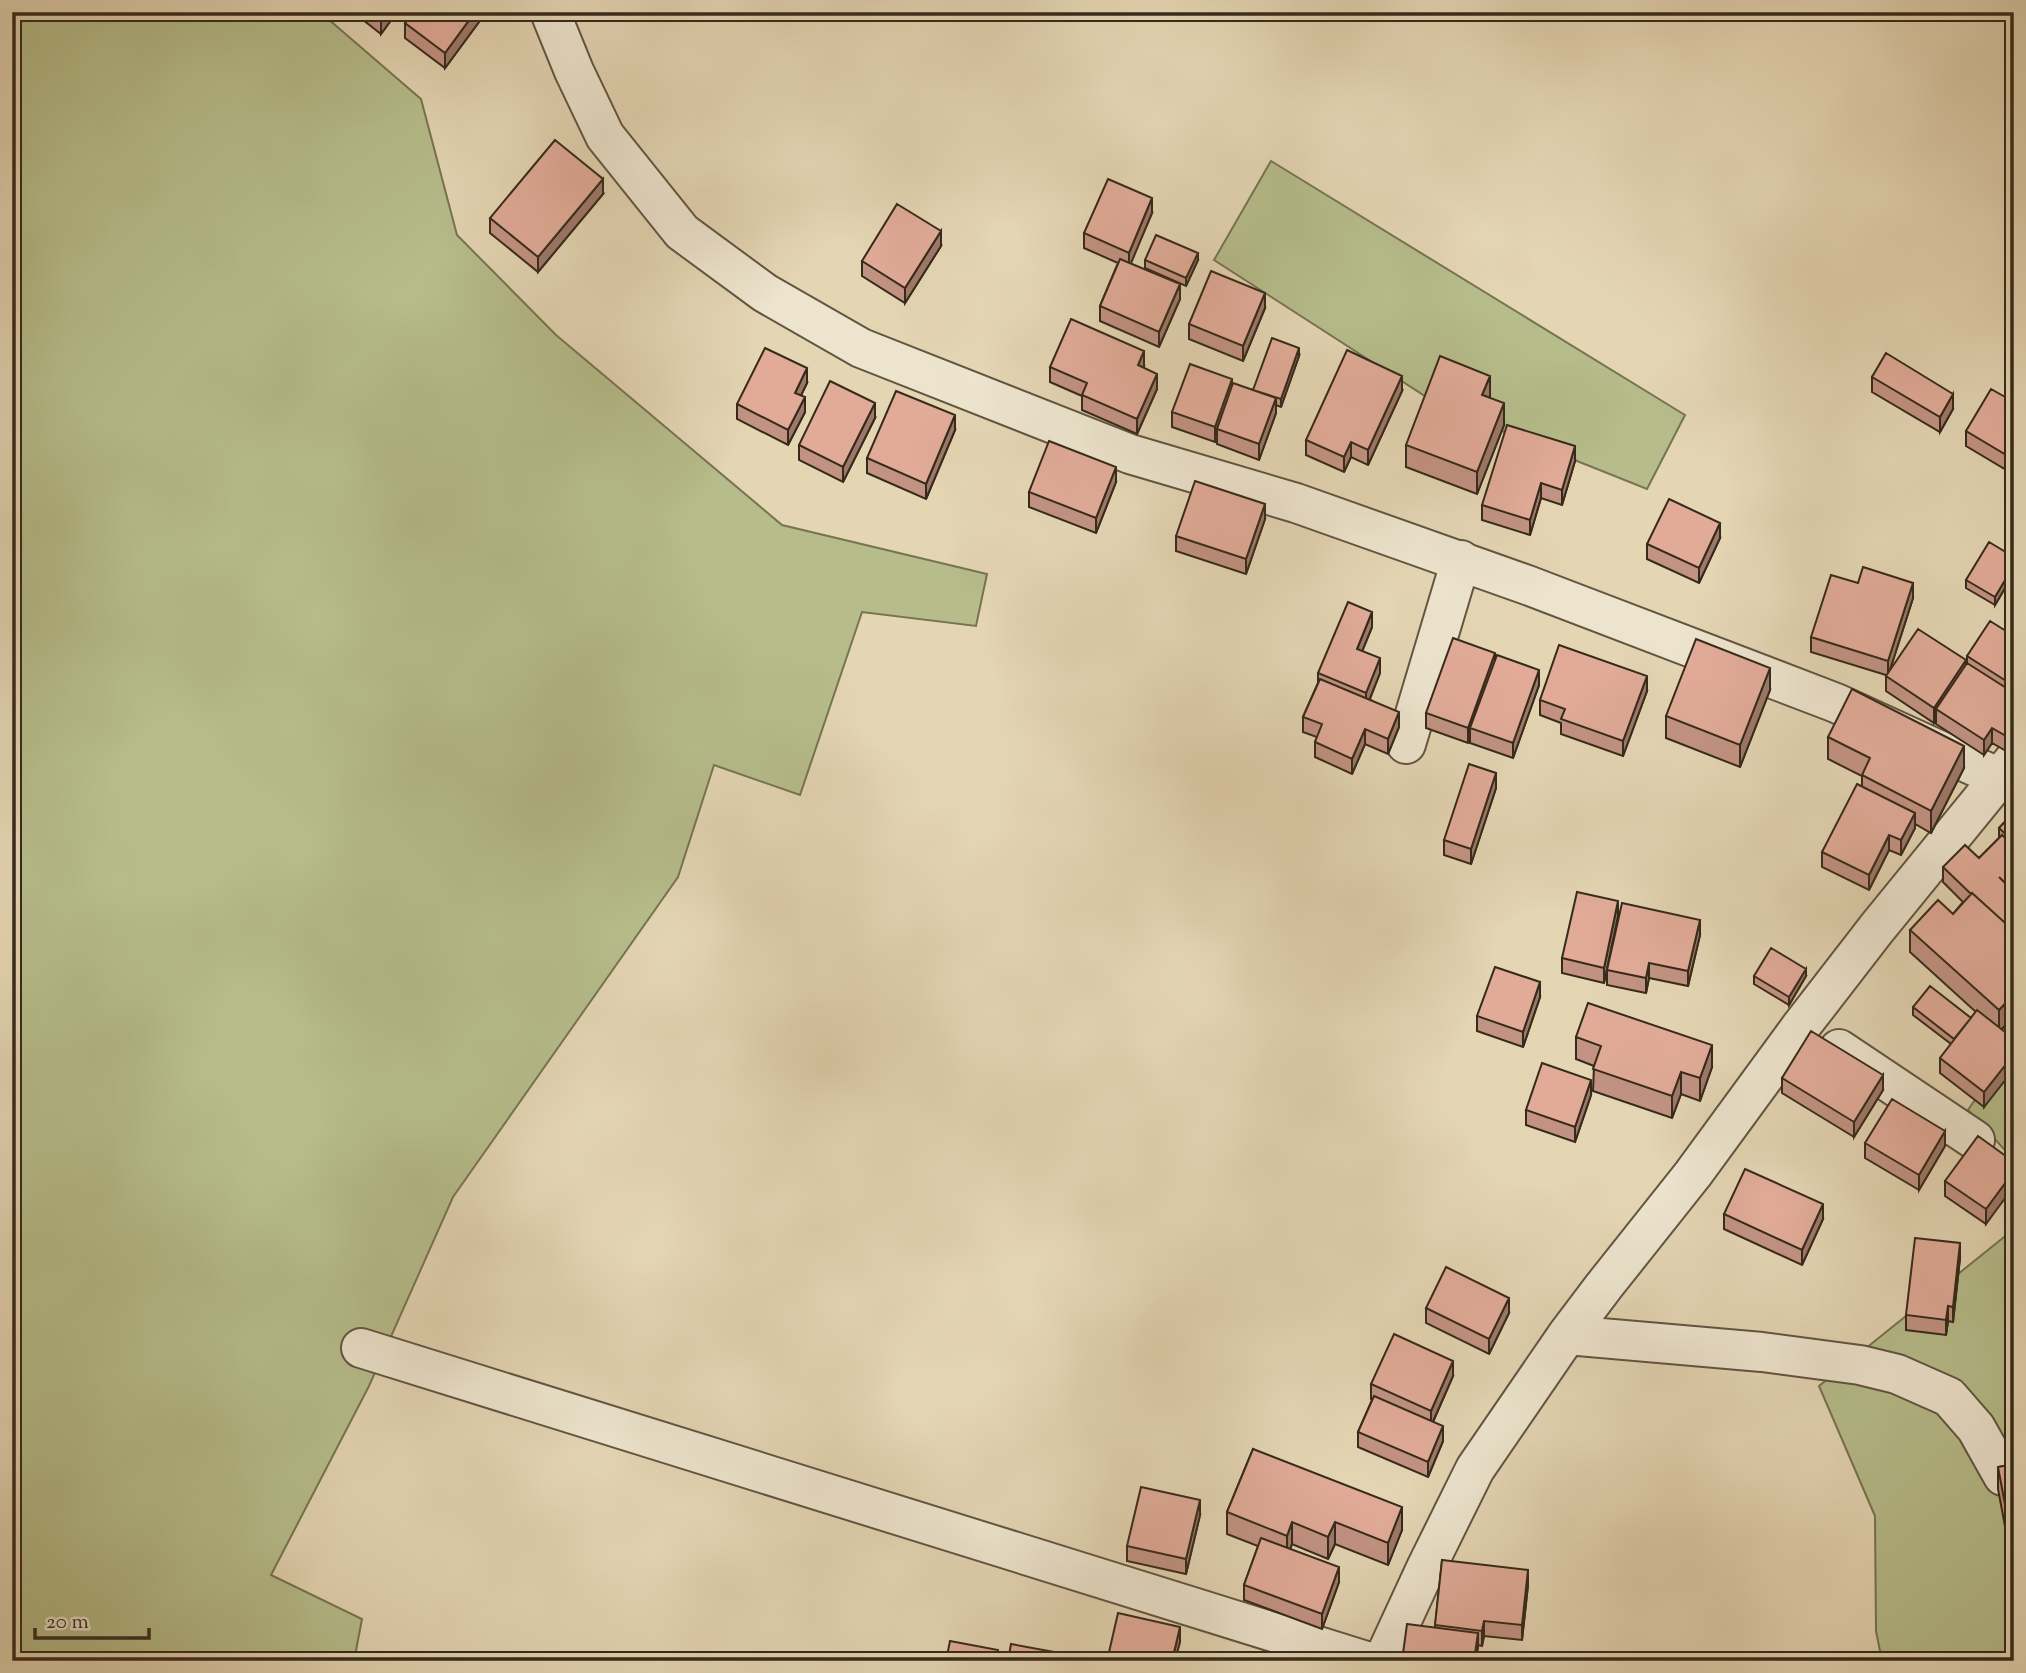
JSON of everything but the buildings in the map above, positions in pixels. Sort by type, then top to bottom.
[{"type":"street","points":[[550,12],[605,136],[682,232],[765,293],[861,348],[1118,449],[1296,503],[1461,560],[2007,769],[1877,928],[1693,1174],[1567,1335],[1475,1469],[1383,1661]]},
{"type":"street","points":[[1406,744],[1461,560]]},
{"type":"street","points":[[1802,1025],[1975,1140]]},
{"type":"street","points":[[1567,1335],[1762,1352],[1860,1364],[1897,1374],[1949,1396],[1976,1428],[2003,1476]]},
{"type":"street","points":[[361,1348],[1366,1661]]},
{"type":"green space","points":[[12,12],[320,12],[421,99],[457,235],[556,335],[782,525],[987,574],[976,626],[862,612],[800,795],[714,765],[678,877],[453,1197],[369,1386],[271,1575],[362,1619],[354,1661],[12,1661]]},
{"type":"green space","points":[[1271,161],[1685,415],[1647,489],[1442,407],[1214,260]]},
{"type":"green space","points":[[2014,1044],[2014,1160],[1968,1110]]},
{"type":"green space","points":[[2014,1229],[2014,1661],[1882,1661],[1876,1631],[1875,1516],[1819,1386]]}]
